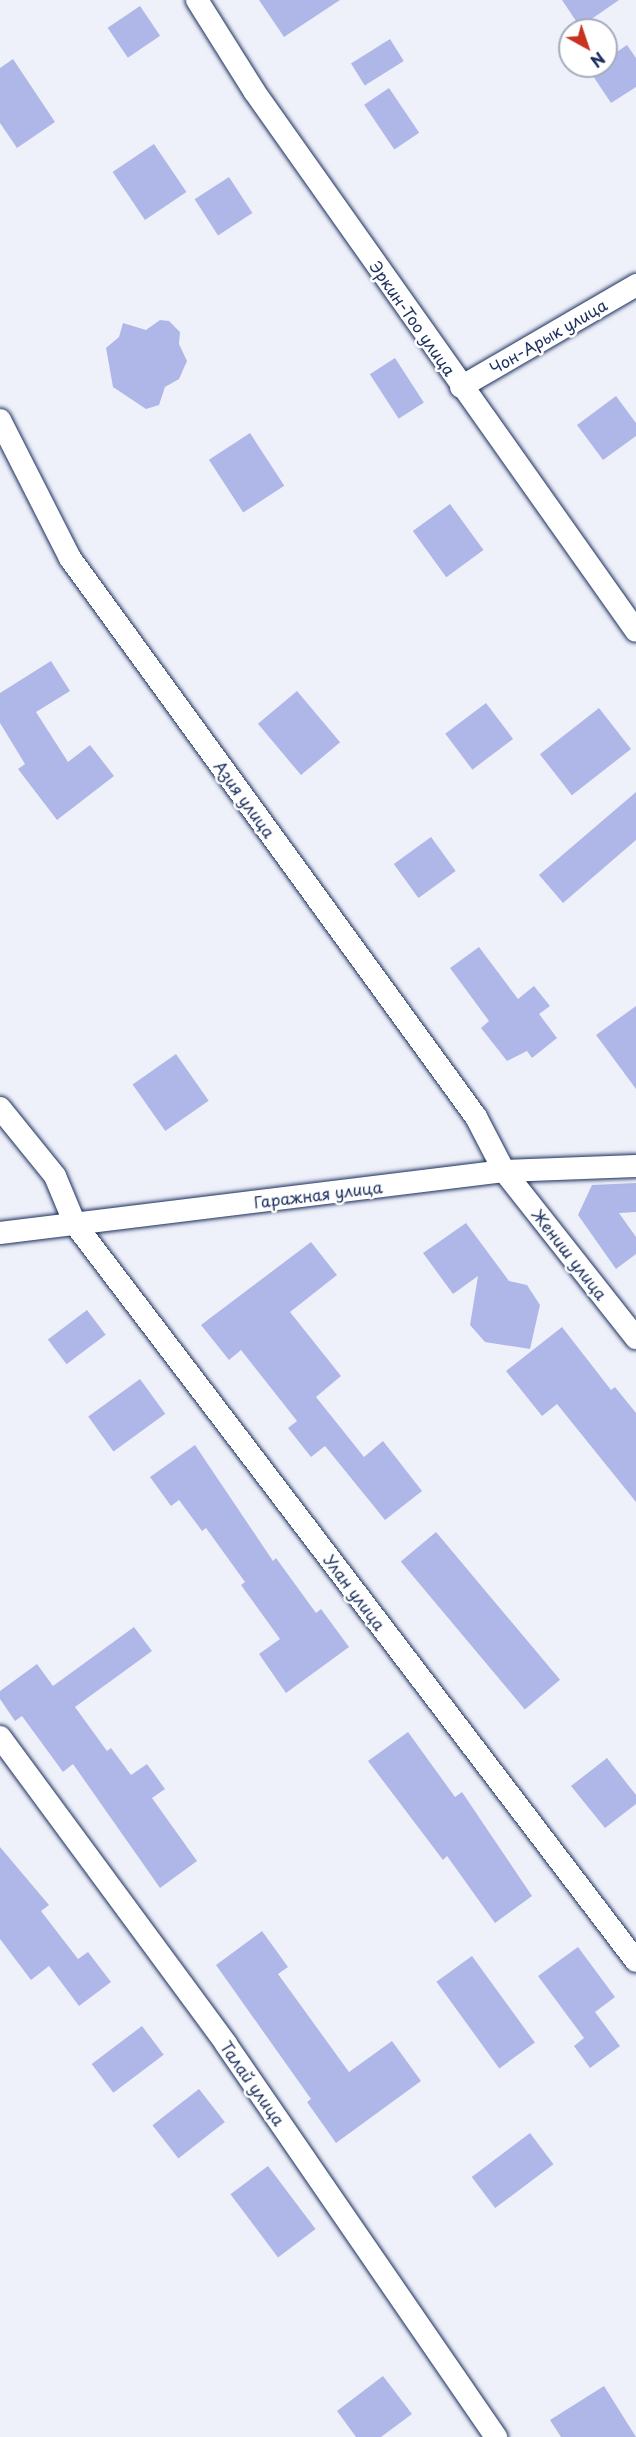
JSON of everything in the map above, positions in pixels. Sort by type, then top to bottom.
[{"type":"street","name":"Эркин-Тоо улица","points":[[197,0],[254,92],[636,631]]},
{"type":"street","name":"Чон-Арык улица","points":[[461,387],[636,285]]},
{"type":"street","name":"Азия улица","points":[[0,420],[70,558],[476,1117],[504,1171]]},
{"type":"street","name":"Улан улица","points":[[0,1108],[55,1176],[75,1224],[636,1961]]},
{"type":"street","name":"Гаражная улица","points":[[0,1233],[504,1171],[636,1166]]},
{"type":"street","name":"Жениш улица","points":[[504,1171],[636,1338]]},
{"type":"street","name":"Талай улица","points":[[0,1737],[226,2044],[496,2437]]},
{"type":"building","points":[[259,0],[340,0],[284,37]]},
{"type":"building","points":[[562,0],[619,0],[593,18],[574,18]]},
{"type":"building","points":[[140,6],[160,36],[128,58],[108,28]]},
{"type":"building","points":[[390,39],[404,61],[365,85],[351,63]]},
{"type":"building","points":[[627,45],[636,58],[636,87],[611,103],[594,78],[618,78],[618,51]]},
{"type":"building","points":[[13,59],[55,122],[17,148],[0,123],[0,68]]},
{"type":"building","points":[[389,88],[419,133],[394,150],[364,105]]},
{"type":"building","points":[[154,144],[186,192],[145,220],[113,172]]},
{"type":"building","points":[[229,177],[252,213],[218,235],[195,199]]},
{"type":"building","points":[[160,320],[169,321],[180,332],[179,344],[187,361],[179,379],[165,387],[159,405],[146,409],[113,387],[106,348],[119,337],[123,323],[146,330]]},
{"type":"building","points":[[395,358],[424,402],[399,419],[370,374]]},
{"type":"building","points":[[616,396],[636,423],[636,436],[603,460],[577,425]]},
{"type":"building","points":[[250,433],[284,486],[243,513],[209,460]]},
{"type":"building","points":[[450,504],[484,550],[446,577],[413,531]]},
{"type":"building","points":[[51,661],[70,691],[36,712],[68,762],[90,745],[114,776],[57,820],[18,769],[25,764],[0,723],[0,693]]},
{"type":"building","points":[[297,691],[340,742],[301,775],[258,724]]},
{"type":"building","points":[[486,703],[513,739],[472,770],[445,734]]},
{"type":"building","points":[[599,708],[631,749],[572,795],[540,754]]},
{"type":"building","points":[[636,792],[636,840],[563,903],[539,875]]},
{"type":"building","points":[[431,837],[456,871],[418,898],[394,864]]},
{"type":"building","points":[[479,947],[518,999],[534,986],[550,1006],[539,1014],[557,1038],[532,1058],[527,1051],[507,1061],[481,1028],[489,1021],[450,968]]},
{"type":"building","points":[[636,1006],[636,1089],[596,1035]]},
{"type":"building","points":[[176,1054],[209,1101],[165,1131],[133,1084]]},
{"type":"building","points":[[636,1183],[636,1212],[619,1213],[636,1237],[636,1254],[616,1269],[578,1215],[592,1185]]},
{"type":"building","points":[[466,1223],[509,1281],[527,1285],[540,1305],[530,1349],[485,1342],[470,1325],[478,1276],[453,1294],[423,1253]]},
{"type":"building","points":[[311,1242],[337,1275],[290,1312],[341,1376],[316,1397],[364,1457],[383,1441],[422,1491],[385,1520],[325,1446],[311,1457],[288,1428],[297,1421],[241,1350],[229,1360],[201,1325]]},
{"type":"building","points":[[87,1310],[106,1335],[67,1364],[48,1339]]},
{"type":"building","points":[[562,1327],[611,1390],[615,1387],[636,1413],[636,1502],[557,1404],[542,1416],[506,1371]]},
{"type":"building","points":[[140,1379],[165,1414],[113,1451],[88,1417]]},
{"type":"building","points":[[195,1445],[273,1561],[276,1558],[316,1613],[321,1609],[349,1647],[286,1693],[259,1654],[280,1639],[241,1585],[245,1582],[206,1528],[202,1531],[179,1500],[171,1506],[150,1477]]},
{"type":"building","points":[[436,1532],[560,1680],[525,1709],[401,1562]]},
{"type":"building","points":[[134,1627],[152,1651],[75,1707],[107,1751],[111,1748],[131,1775],[147,1764],[165,1789],[152,1798],[197,1861],[160,1888],[73,1764],[63,1772],[22,1716],[15,1721],[0,1699],[0,1691],[37,1664],[53,1686]]},
{"type":"building","points":[[408,1732],[455,1797],[462,1792],[532,1896],[495,1923],[447,1856],[443,1860],[368,1761]]},
{"type":"building","points":[[607,1758],[636,1795],[636,1804],[605,1828],[571,1786]]},
{"type":"building","points":[[0,1847],[49,1905],[41,1911],[78,1959],[88,1952],[111,1982],[79,2006],[49,1966],[31,1980],[0,1939]]},
{"type":"building","points":[[262,1931],[288,1967],[278,1974],[349,2072],[392,2041],[421,2081],[336,2143],[307,2102],[311,2099],[216,1965]]},
{"type":"building","points":[[578,1947],[615,1997],[595,2012],[620,2046],[590,2068],[574,2046],[584,2038],[538,1976]]},
{"type":"building","points":[[472,1956],[535,2043],[499,2068],[436,1982]]},
{"type":"building","points":[[142,2026],[164,2055],[113,2093],[92,2064]]},
{"type":"building","points":[[199,2089],[225,2122],[178,2158],[153,2125]]},
{"type":"building","points":[[530,2133],[553,2164],[495,2208],[472,2177]]},
{"type":"building","points":[[268,2166],[316,2229],[278,2257],[230,2194]]},
{"type":"building","points":[[383,2376],[412,2414],[381,2437],[356,2437],[337,2411]]},
{"type":"building","points":[[604,2386],[636,2437],[561,2437],[550,2420]]}]
